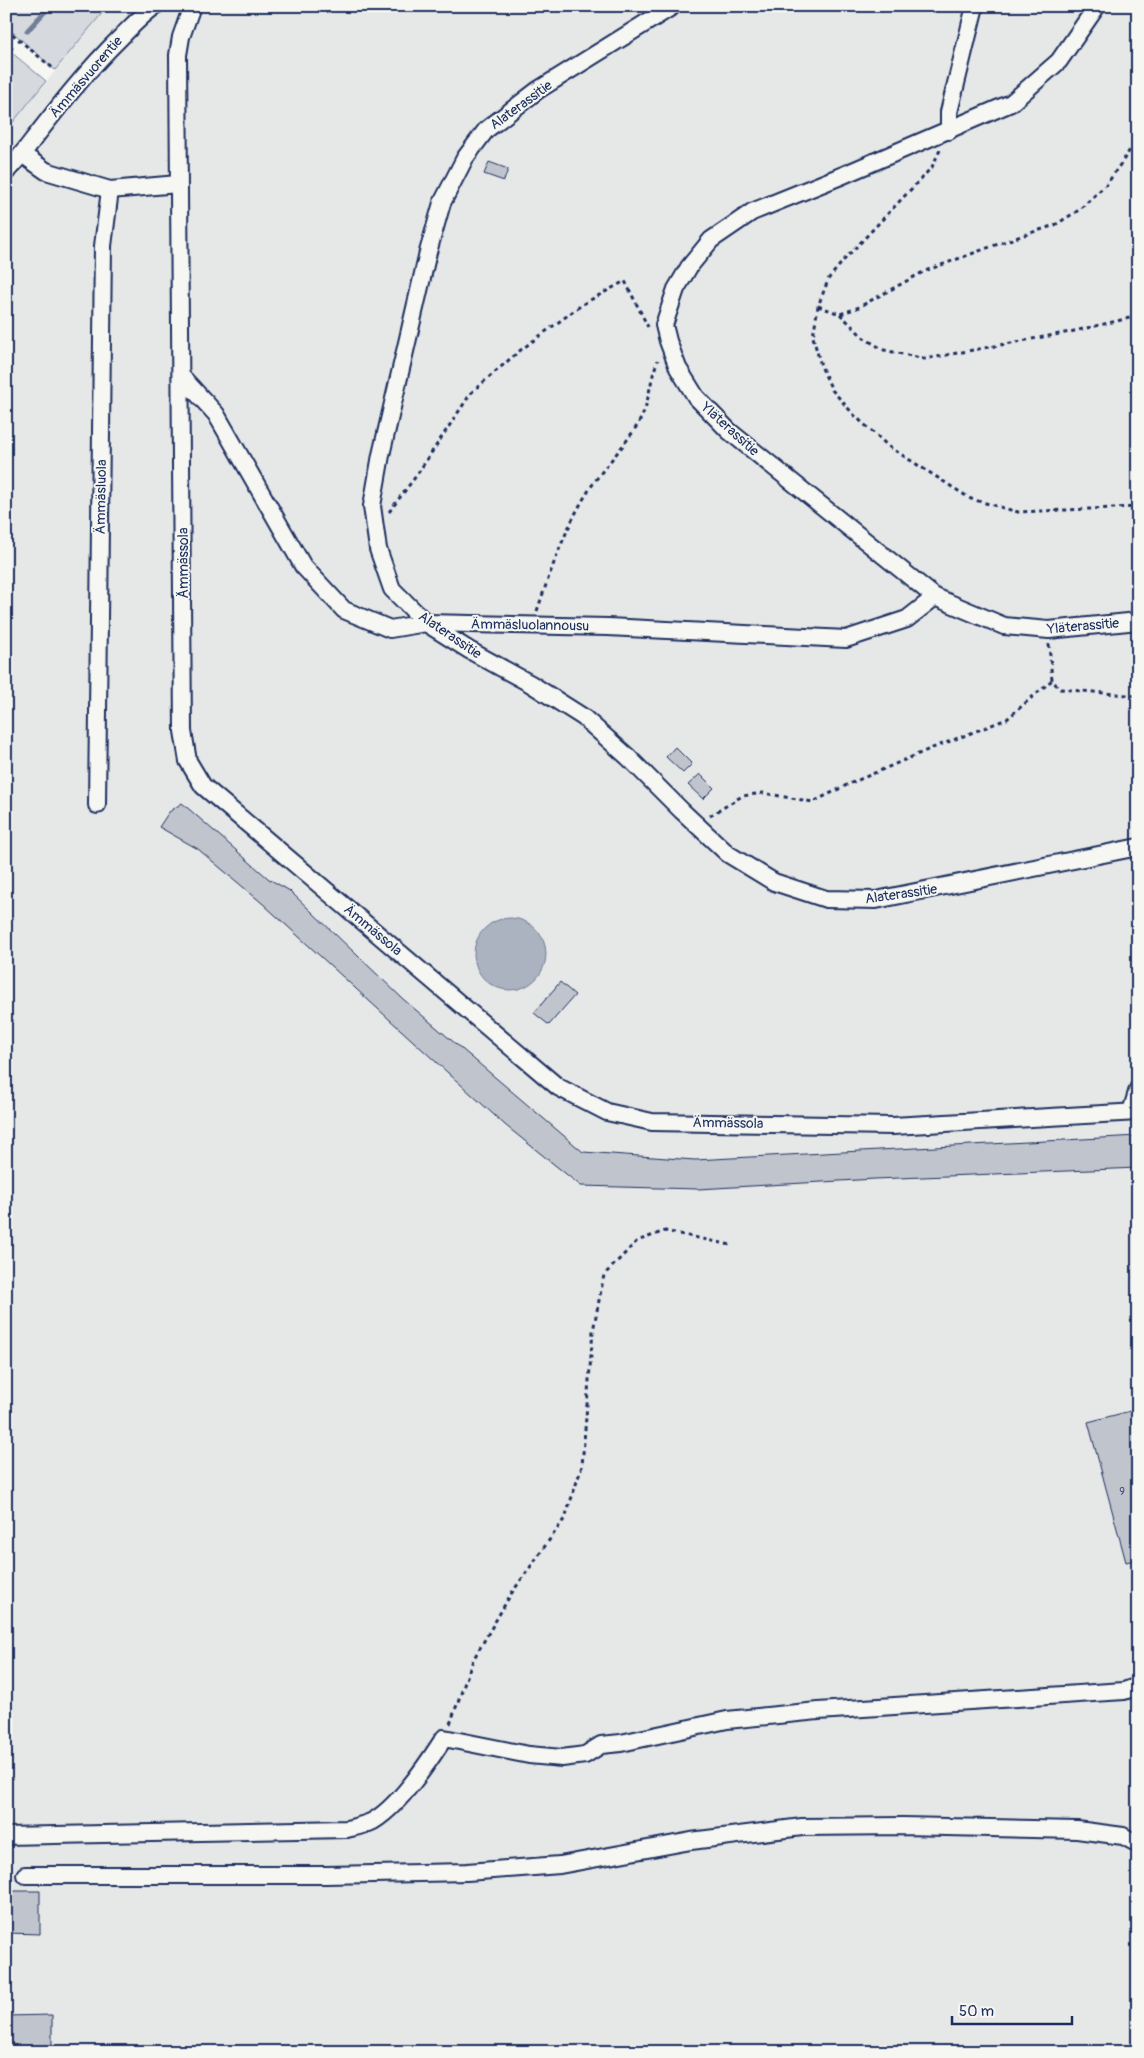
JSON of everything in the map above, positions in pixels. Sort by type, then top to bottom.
[{"type":"street","name":"Ämmäsvuorentie","points":[[6,172],[70,92],[106,52],[146,12],[155,6]]},
{"type":"street","name":"Ämmässola","points":[[192,6],[181,37],[178,55],[178,184],[182,377],[183,731],[188,761],[202,786],[558,1087],[607,1112],[652,1122],[893,1126],[1134,1112]]},
{"type":"street","name":"Alaterassitie","points":[[673,6],[538,90],[486,130],[465,158],[442,203],[428,252],[381,455],[372,506],[378,549],[392,589],[426,623],[469,650],[531,684],[582,717],[628,757],[728,854],[774,882],[826,900],[876,900],[1138,847]]},
{"type":"street","points":[[949,131],[949,112],[975,6]]},
{"type":"street","name":"Yläterassitie","points":[[1097,6],[1059,61],[1011,103],[949,131],[752,212],[711,240],[689,267],[676,289],[664,325],[678,368],[696,397],[729,431],[935,597],[1004,626],[1049,630],[1138,621]]},
{"type":"street","points":[[22,154],[46,171],[110,190],[178,184]]},
{"type":"street","name":"Ämmäsluola","points":[[97,805],[103,246],[110,190]]},
{"type":"street","name":"Ämmäsluolannousu","points":[[182,377],[216,414],[303,566],[344,610],[390,629],[426,623],[532,625],[846,640],[907,619],[935,597]]},
{"type":"street","points":[[1134,1112],[1138,1089]]},
{"type":"street","points":[[6,1836],[347,1829],[374,1820],[386,1810],[425,1768],[444,1738],[529,1754],[562,1758],[585,1755],[601,1745],[621,1743],[727,1720],[828,1711],[1124,1691],[1138,1686]]},
{"type":"street","points":[[25,1875],[327,1875],[467,1872],[560,1864],[691,1841],[802,1827],[903,1826],[1077,1830],[1123,1836],[1138,1844]]},
{"type":"path","points":[[6,29],[55,70]]},
{"type":"path","points":[[949,131],[932,167],[829,278],[818,306],[813,337],[821,366],[832,390],[854,415],[888,446],[971,499],[1018,512],[1138,507]]},
{"type":"path","points":[[840,314],[857,308],[925,271],[1054,225],[1079,210],[1107,184],[1138,138]]},
{"type":"path","points":[[376,530],[416,476],[471,393],[518,352],[583,304],[625,281],[649,330]]},
{"type":"path","points":[[818,306],[840,314],[864,338],[884,350],[925,359],[1070,332],[1138,316]]},
{"type":"path","points":[[532,625],[558,552],[572,520],[592,484],[640,421],[646,408],[652,374],[668,341]]},
{"type":"path","points":[[1049,630],[1052,680],[1060,689],[1138,696]]},
{"type":"path","points":[[696,825],[742,796],[763,793],[813,802],[930,749],[1007,719],[1052,680]]},
{"type":"path","points":[[444,1738],[473,1660],[511,1594],[565,1518],[582,1466],[592,1331],[604,1275],[637,1241],[665,1231],[731,1245]]},
{"type":"shaded area","points":[[6,6],[108,6],[55,70],[6,26]]},
{"type":"shaded area","points":[[108,6],[1138,6],[1138,2052],[6,2052],[6,131]]},
{"type":"shaded area","points":[[6,48],[46,81],[6,131]]},
{"type":"shaded area","points":[[510,918],[530,924],[540,934],[546,954],[540,974],[530,984],[510,990],[490,984],[480,974],[474,954],[480,934],[490,924]]},
{"type":"building","points":[[489,162],[508,169],[504,181],[484,174]]},
{"type":"building","points":[[675,747],[692,764],[683,773],[666,757]]},
{"type":"building","points":[[700,774],[714,788],[703,799],[688,785]]},
{"type":"building","points":[[182,803],[269,879],[290,891],[403,999],[583,1152],[695,1160],[1138,1136],[1138,1168],[875,1179],[698,1189],[581,1186],[505,1125],[262,903],[198,849],[159,827],[169,812]]},
{"type":"building","points":[[560,982],[575,995],[549,1025],[534,1013]]},
{"type":"building","points":[[1138,1409],[1138,1559],[1126,1562],[1088,1422]]},
{"type":"building","points":[[6,1891],[40,1891],[40,1934],[6,1933]]},
{"type":"building","points":[[52,2015],[52,2052],[6,2052],[6,2016]]},
{"type":"waterway","points":[[27,31],[50,6]]},
{"type":"waterway","points":[[6,53],[11,48]]}]
